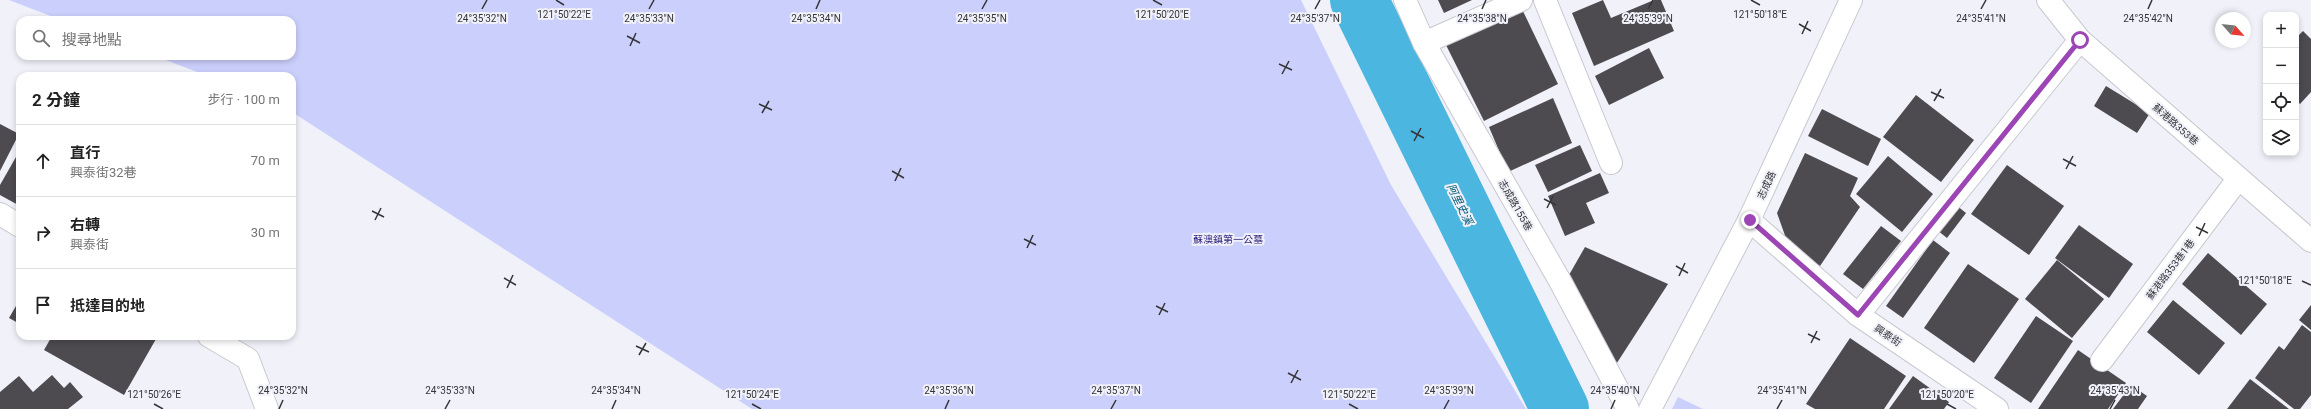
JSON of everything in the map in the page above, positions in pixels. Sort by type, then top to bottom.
[{"type":"street","name":"志成路155巷","points":[[1405,0],[1424,42],[1560,281],[1628,409]]},
{"type":"street","points":[[1424,42],[1521,0]]},
{"type":"street","points":[[1545,0],[1611,163]]},
{"type":"street","name":"志成路","points":[[1650,409],[1750,220],[1851,0]]},
{"type":"street","name":"蘇港路353巷","points":[[2048,0],[2080,40],[2311,241]]},
{"type":"street","points":[[1858,315],[2080,40]]},
{"type":"street","name":"蘇港路353巷1巷","points":[[2102,360],[2238,179]]},
{"type":"street","points":[[0,214],[16,224]]},
{"type":"street","name":"興泰街","points":[[1750,220],[1858,315],[1997,409]]},
{"type":"street","points":[[216,340],[248,359],[267,409]]},
{"type":"green space","name":"蘇澳鎮第一公墓","points":[[9,0],[1301,0],[1391,185],[1526,409],[752,409],[296,115],[296,72],[197,72],[166,60],[296,60],[296,16],[51,16]]},
{"type":"green space","points":[[1678,397],[1703,409],[1672,409]]},
{"type":"building","points":[[1438,0],[1472,0],[1444,13]]},
{"type":"building","points":[[1603,0],[1611,18],[1654,0],[1661,0],[1674,31],[1594,66],[1572,13]]},
{"type":"building","points":[[1520,5],[1558,84],[1484,121],[1445,43]]},
{"type":"building","points":[[2303,31],[2311,39],[2311,92],[2300,104],[2299,103],[2299,35]]},
{"type":"building","points":[[1649,48],[1664,78],[1609,105],[1595,76]]},
{"type":"building","points":[[2106,86],[2150,113],[2137,133],[2094,106]]},
{"type":"building","points":[[1916,95],[1974,140],[1941,182],[1883,137]]},
{"type":"building","points":[[1553,98],[1572,143],[1508,172],[1489,127]]},
{"type":"building","points":[[1822,109],[1881,139],[1868,166],[1808,136]]},
{"type":"building","points":[[0,124],[16,132],[16,140],[0,171]]},
{"type":"building","points":[[1580,145],[1592,171],[1548,192],[1535,165]]},
{"type":"building","points":[[1805,153],[1858,178],[1850,196],[1860,207],[1820,266],[1788,244],[1777,213]]},
{"type":"building","points":[[1888,156],[1933,194],[1902,232],[1856,194]]},
{"type":"building","points":[[16,157],[16,204],[0,195],[0,185]]},
{"type":"building","points":[[2007,165],[2064,206],[2029,255],[1971,214]]},
{"type":"building","points":[[1600,173],[1609,193],[1586,203],[1595,223],[1565,236],[1548,196]]},
{"type":"building","points":[[1956,205],[1966,213],[1947,238],[1937,230]]},
{"type":"building","points":[[2079,225],[2133,264],[2109,298],[2055,258]]},
{"type":"building","points":[[1881,226],[1901,241],[1863,289],[1843,274]]},
{"type":"building","points":[[1933,240],[1950,253],[1903,318],[1886,306]]},
{"type":"building","points":[[1585,247],[1668,284],[1613,369],[1565,282]]},
{"type":"building","points":[[2208,253],[2267,304],[2241,335],[2182,284]]},
{"type":"building","points":[[2057,260],[2104,299],[2072,338],[2025,299]]},
{"type":"building","points":[[1968,264],[2019,299],[1974,363],[1924,328]]},
{"type":"building","points":[[2173,300],[2225,343],[2199,375],[2147,332]]},
{"type":"building","points":[[2311,305],[2311,330],[2299,320]]},
{"type":"building","points":[[16,306],[16,322],[9,318]]},
{"type":"building","points":[[2036,316],[2073,341],[2031,403],[1994,378]]},
{"type":"building","points":[[2302,325],[2311,332],[2311,395],[2300,409],[2294,409],[2255,378],[2279,346],[2284,350]]},
{"type":"building","points":[[1850,338],[1906,376],[1884,409],[1815,409],[1806,404]]},
{"type":"building","points":[[50,340],[155,340],[124,395],[44,350]]},
{"type":"building","points":[[2078,350],[2126,383],[2108,409],[2038,409]]},
{"type":"building","points":[[52,375],[64,388],[70,382],[83,397],[68,409],[0,409],[0,392],[19,376],[33,392]]},
{"type":"building","points":[[1913,376],[1949,402],[1944,409],[1889,409]]},
{"type":"building","points":[[2250,379],[2289,409],[2227,409]]},
{"type":"building","points":[[2131,385],[2147,396],[2138,409],[2113,409]]},
{"type":"waterway","name":"阿里史溪","points":[[1359,0],[1560,409]]},
{"type":"route","points":[[1750,220],[1858,315],[2080,40]]}]
